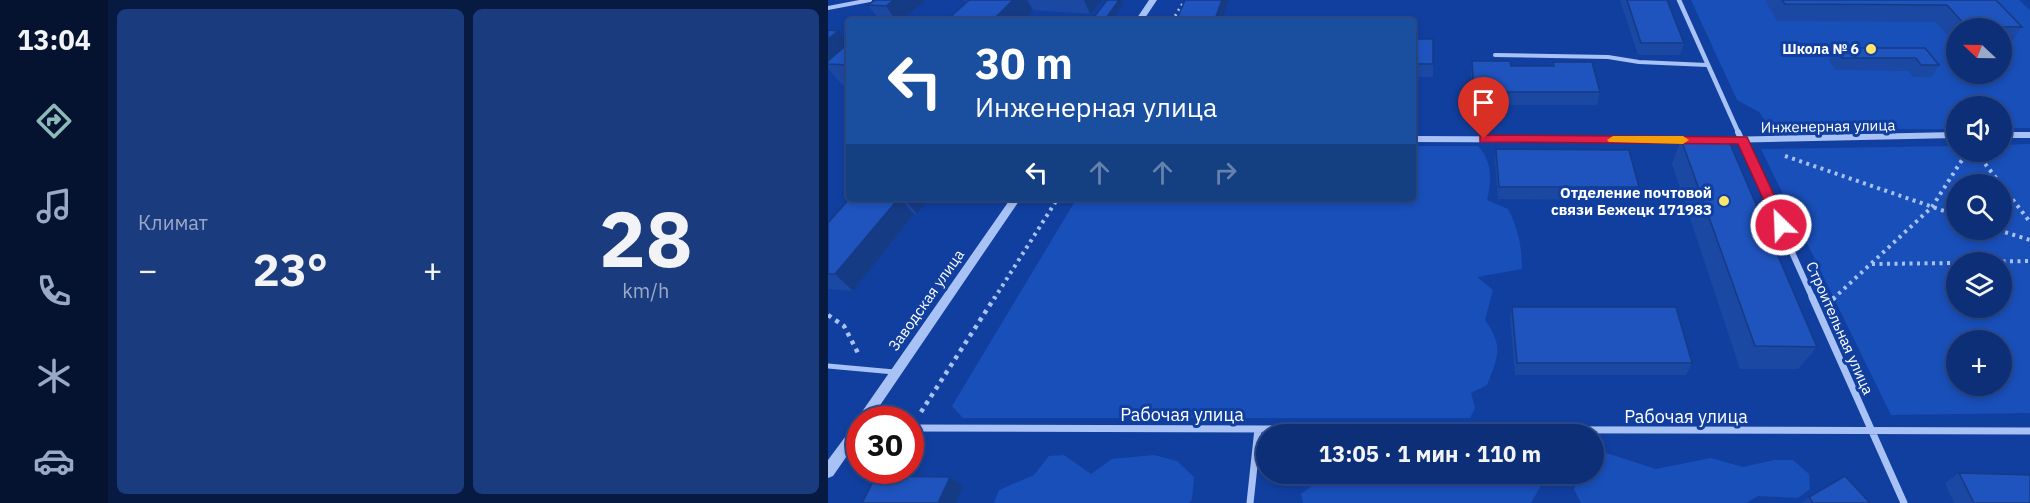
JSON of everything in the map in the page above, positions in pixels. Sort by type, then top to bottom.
[{"type":"street","points":[[1141,18],[1153,0]]},
{"type":"street","name":"Строительная улица","points":[[1679,0],[1904,503]]},
{"type":"street","name":"Инженерная улица","points":[[1719,140],[1946,135]]},
{"type":"street","points":[[2012,135],[2030,135]]},
{"type":"street","points":[[1416,139],[1695,140]]},
{"type":"street","name":"Заводская улица","points":[[873,406],[1014,201]]},
{"type":"street","name":"Рабочая улица","points":[[924,428],[1256,429]]},
{"type":"street","name":"Рабочая улица","points":[[1604,431],[2030,431]]},
{"type":"street","name":"Заводская улица","points":[[828,471],[846,445]]},
{"type":"street","points":[[1250,503],[1256,448]]},
{"type":"lane","points":[[828,8],[870,0]]},
{"type":"lane","points":[[1495,55],[1608,57],[1639,62],[1707,65]]},
{"type":"lane","points":[[828,366],[896,372]]},
{"type":"path","points":[[1174,18],[1185,0]]},
{"type":"path","points":[[1784,155],[1946,212]]},
{"type":"path","points":[[1820,311],[1932,207],[1961,162]]},
{"type":"path","points":[[1984,162],[2030,222]]},
{"type":"path","points":[[924,408],[1056,201]]},
{"type":"path","points":[[2012,234],[2030,240]]},
{"type":"path","points":[[2012,261],[2030,261]]},
{"type":"path","points":[[1871,264],[1946,263]]},
{"type":"path","points":[[828,315],[844,326],[867,370]]},
{"type":"shaded area","points":[[1691,0],[2019,0],[2030,10],[2030,128],[2012,128],[2012,96],[1946,96],[1946,129],[1804,129],[1801,135],[1774,136],[1764,129],[1767,123],[1759,112],[1737,100]]},
{"type":"shaded area","points":[[2030,144],[2030,413],[1891,415],[1761,149],[1946,146],[1946,162],[2012,162],[2012,145]]},
{"type":"shaded area","points":[[1416,146],[1478,146],[1486,158],[1490,171],[1487,200],[1508,209],[1519,238],[1522,269],[1477,277],[1493,290],[1485,320],[1495,337],[1497,352],[1487,385],[1471,393],[1475,408],[1470,418],[963,418],[952,406],[1075,201],[1416,201]]},
{"type":"shaded area","points":[[1604,452],[1656,469],[1711,458],[1743,467],[1774,460],[1793,460],[1809,474],[1810,489],[1798,498],[1758,496],[1746,503],[1581,503],[1574,489],[1576,484],[1604,484]]},
{"type":"shaded area","points":[[1064,455],[1091,474],[1112,459],[1154,455],[1177,461],[1194,477],[1192,499],[1189,503],[994,503],[999,490],[1034,475],[1049,456]]},
{"type":"shaded area","points":[[1314,484],[1539,484],[1540,487],[1531,503],[1303,503],[1301,494]]},
{"type":"building","points":[[875,0],[894,0],[886,6],[868,5]]},
{"type":"building","points":[[969,0],[1013,0],[995,18],[949,18]]},
{"type":"building","points":[[1107,0],[1119,0],[1106,18],[1093,18]]},
{"type":"building","points":[[1185,0],[1222,0],[1215,18],[1177,18]]},
{"type":"building","points":[[1627,0],[1667,0],[1684,43],[1641,43]]},
{"type":"building","points":[[1782,0],[1996,0],[2022,27],[2012,27],[2012,18],[1959,18],[1947,5],[1785,4]]},
{"type":"building","points":[[828,30],[838,31],[828,39]]},
{"type":"building","points":[[1416,39],[1433,39],[1433,64],[1416,64]]},
{"type":"building","points":[[846,46],[846,65],[828,64],[828,61]]},
{"type":"building","points":[[1835,48],[1925,48],[1939,65],[1921,65],[1916,58],[1842,58]]},
{"type":"building","points":[[1472,61],[1510,61],[1511,66],[1554,66],[1553,62],[1592,62],[1600,92],[1474,92]]},
{"type":"building","points":[[1681,139],[1728,139],[1817,347],[1755,346]]},
{"type":"building","points":[[1496,149],[1629,150],[1639,187],[1499,187]]},
{"type":"building","points":[[847,201],[896,201],[835,274],[828,274],[828,223]]},
{"type":"building","points":[[1512,307],[1676,307],[1692,363],[1517,363]]},
{"type":"building","points":[[1959,473],[2030,475],[2030,503],[1974,503]]},
{"type":"building","points":[[1845,476],[1870,503],[1813,503],[1809,497]]},
{"type":"building","points":[[924,477],[950,477],[938,503],[862,503],[872,484],[924,484]]},
{"type":"slow traffic","points":[[1613,140],[1683,140]]},
{"type":"place","name":"Школа № 6","points":[[1871,49]]},
{"type":"place","name":"Отделение почтовой связи Бежецк 171983","points":[[1724,201]]},
{"type":"route","points":[[1484,139],[1742,140],[1781,225]]}]
